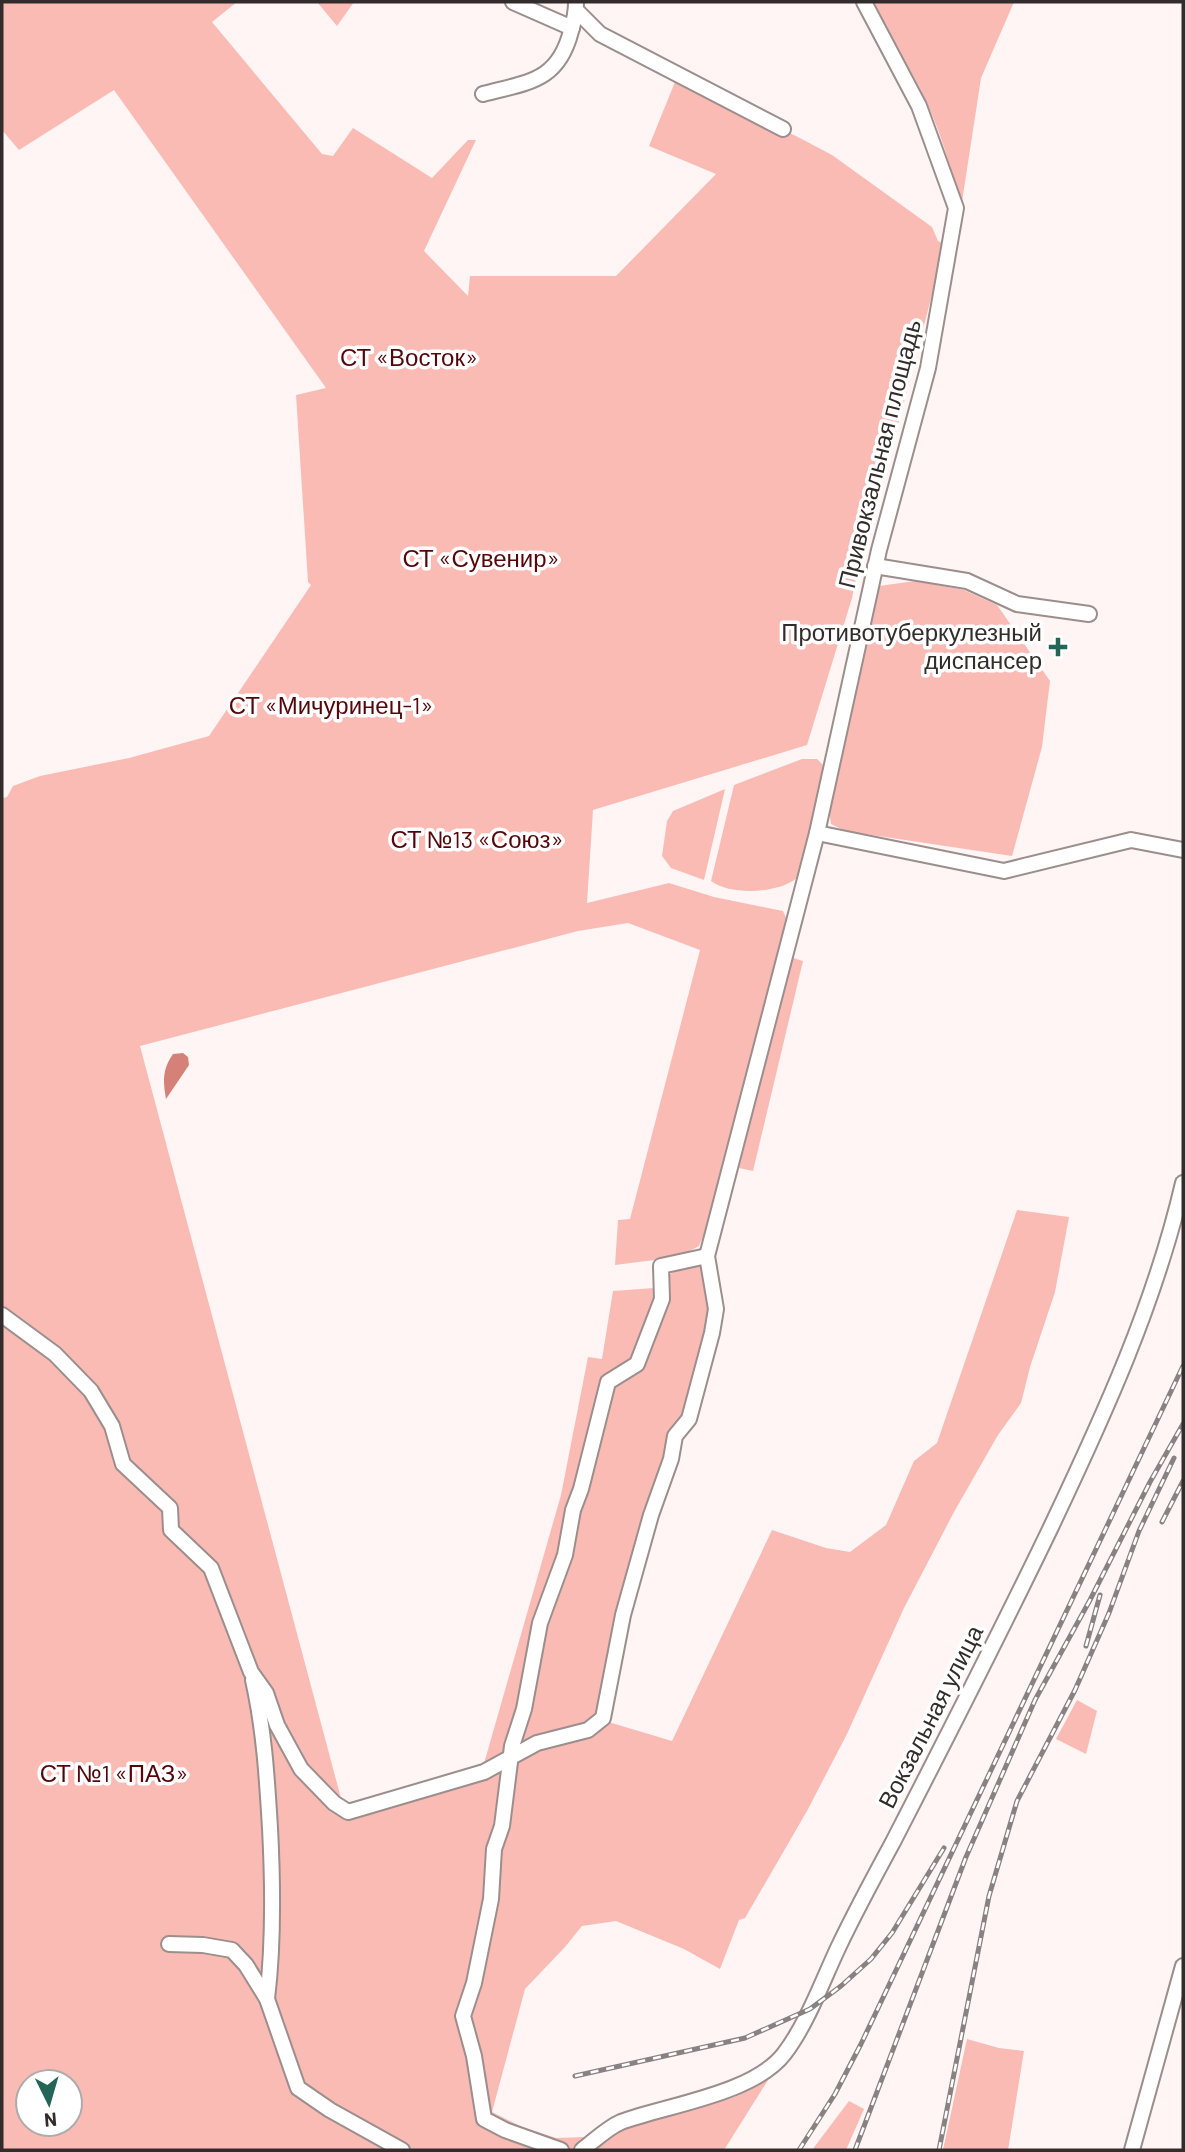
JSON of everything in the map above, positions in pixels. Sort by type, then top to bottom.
[{"type":"street","points":[[513,2],[572,28]]},
{"type":"street","name":"Привокзальная площадь","points":[[707,1256],[817,833],[876,566],[928,368],[956,208],[919,106],[864,2]]},
{"type":"street","points":[[483,94],[542,77],[558,65],[572,28],[576,6]]},
{"type":"street","points":[[576,6],[600,34],[783,129]]},
{"type":"street","points":[[876,566],[967,581],[1017,604],[1089,614]]},
{"type":"street","points":[[817,833],[1004,871],[1131,841],[1183,850]]},
{"type":"street","name":"Вокзальная улица","points":[[582,2150],[617,2124],[742,2084],[766,2071],[784,2054],[810,2009],[839,1945],[990,1654],[1098,1429],[1155,1284],[1171,1235],[1183,1183]]},
{"type":"street","points":[[251,1672],[266,1693],[277,1725],[301,1769],[334,1803],[348,1812],[484,1772],[511,1757],[537,1743],[587,1730],[603,1718],[623,1615],[651,1515],[671,1459],[675,1436],[689,1419],[712,1333],[716,1309],[707,1256],[661,1266],[662,1299],[637,1364],[608,1382],[581,1489],[573,1510],[565,1555],[540,1623],[524,1709],[512,1746],[511,1757],[502,1826],[494,1849],[491,1899],[474,1983],[463,2016],[474,2056],[484,2119],[505,2130],[561,2150]]},
{"type":"street","points":[[2,1315],[55,1354],[91,1391],[112,1426],[123,1464],[170,1508],[171,1530],[211,1568],[251,1672],[259,1704],[266,1759],[274,1903],[272,1962],[267,1999]]},
{"type":"street","points":[[169,1944],[203,1945],[232,1950],[246,1965],[267,1999],[298,2088],[330,2110],[402,2150]]},
{"type":"street","points":[[1132,2150],[1183,1966]]},
{"type":"green space","points":[[2,2],[237,2],[212,22],[322,154],[333,156],[353,128],[432,178],[468,140],[476,140],[424,251],[468,296],[470,276],[616,276],[716,174],[649,146],[675,82],[832,155],[932,227],[938,241],[945,245],[882,486],[864,539],[852,598],[807,745],[593,810],[587,903],[669,883],[714,897],[783,911],[786,918],[714,1211],[699,1246],[678,1257],[615,1265],[618,1220],[630,1219],[700,950],[628,923],[578,931],[140,1046],[342,1802],[350,1807],[483,1767],[561,1495],[588,1357],[602,1359],[613,1291],[654,1288],[679,1267],[715,1260],[720,1288],[718,1313],[677,1438],[644,1557],[605,1721],[672,1741],[772,1530],[826,1548],[850,1552],[886,1525],[914,1461],[937,1443],[1017,1210],[1069,1217],[1055,1292],[1021,1403],[998,1435],[954,1512],[904,1608],[847,1734],[807,1811],[745,1918],[739,1920],[720,1969],[684,1949],[616,1921],[582,1926],[525,1989],[492,2112],[522,2127],[556,2138],[586,2137],[576,2150],[2,2150],[2,798],[7,797],[13,786],[40,776],[129,758],[209,736],[311,585],[308,582],[296,395],[326,388],[114,90],[19,150],[2,130]]},
{"type":"green space","points":[[317,2],[354,2],[337,26]]},
{"type":"green space","points":[[871,2],[1014,2],[981,78],[961,208],[932,114]]},
{"type":"green space","points":[[915,581],[964,590],[997,605],[1050,681],[1042,747],[1012,856],[845,831],[831,824],[829,810],[879,586]]},
{"type":"green space","points":[[802,759],[817,759],[824,766],[800,875],[782,886],[756,891],[731,889],[711,881],[734,785]]},
{"type":"green space","points":[[725,789],[704,880],[671,868],[662,856],[667,821],[673,811]]},
{"type":"green space","points":[[790,957],[803,961],[753,1171],[739,1168]]},
{"type":"green space","points":[[1077,1700],[1097,1711],[1086,1754],[1056,1739]]},
{"type":"green space","points":[[967,2039],[999,2048],[1024,2051],[1008,2150],[943,2150]]},
{"type":"green space","points":[[770,2077],[724,2150],[591,2150],[626,2128],[735,2097]]},
{"type":"green space","points":[[849,2101],[864,2109],[846,2150],[812,2150]]},
{"type":"shaded area","points":[[183,1053],[188,1057],[189,1065],[166,1099],[164,1081],[167,1065],[173,1054]]},
{"type":"railway","points":[[799,2150],[835,2094],[861,2044],[1183,1366]]},
{"type":"railway","points":[[855,2150],[966,1857],[1035,1700],[1183,1424]]},
{"type":"railway","points":[[939,2150],[989,1896],[1017,1801],[1075,1690],[1109,1613],[1139,1531],[1174,1458]]},
{"type":"railway","points":[[1162,1522],[1183,1481]]},
{"type":"railway","points":[[1086,1646],[1100,1595]]},
{"type":"railway","points":[[575,2076],[745,2038],[810,2009],[871,1959],[892,1933],[944,1848]]},
{"type":"place","name":"Противотуберкулезный диспансер","points":[[1058,647]]},
{"type":"park label","name":"СТ «Восток»","points":[[409,358]]},
{"type":"park label","name":"СТ «Сувенир»","points":[[481,559]]},
{"type":"park label","name":"СТ «Мичуринец-1»","points":[[331,706]]},
{"type":"park label","name":"СТ №13 «Союз»","points":[[477,840]]},
{"type":"park label","name":"СТ №1 «ПАЗ»","points":[[114,1774]]}]
